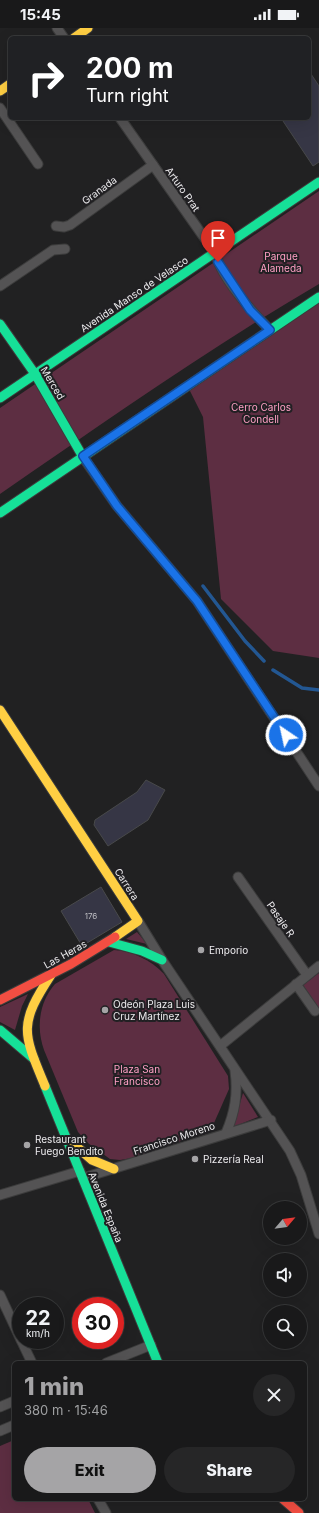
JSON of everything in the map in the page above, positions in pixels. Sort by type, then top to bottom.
[{"type":"main road","points":[[77,36],[88,28]]},
{"type":"main road","name":"Avenida Manso de Velasco","points":[[0,398],[319,182]]},
{"type":"main road","points":[[0,513],[319,297]]},
{"type":"main road","name":"Merced","points":[[0,324],[36,374],[83,456]]},
{"type":"main road","name":"Carrera","points":[[0,710],[138,921]]},
{"type":"main road","name":"Las Heras","points":[[0,1000],[51,975],[109,942],[138,921]]},
{"type":"main road","points":[[109,942],[142,951],[162,960]]},
{"type":"main road","name":"Avenida España","points":[[51,975],[32,1005],[28,1018],[27,1031],[34,1059],[157,1361]]},
{"type":"main road","name":"Avenida España","points":[[0,1030],[34,1059]]},
{"type":"main road","points":[[67,1139],[92,1160],[114,1169]]},
{"type":"main road","points":[[285,1501],[299,1513]]},
{"type":"street","points":[[0,108],[8,120]]},
{"type":"street","points":[[8,120],[38,164]]},
{"type":"street","name":"Arturo Prat","points":[[121,120],[215,253],[218,262],[250,310],[270,330]]},
{"type":"street","name":"Granada","points":[[56,226],[64,227],[70,225],[153,165]]},
{"type":"street","points":[[0,286],[53,250],[65,249]]},
{"type":"street","points":[[83,456],[117,506],[197,601],[319,786]]},
{"type":"street","name":"Pasaje R","points":[[238,877],[308,975]]},
{"type":"street","name":"Carrera","points":[[138,921],[162,960],[235,1069],[272,1120],[297,1164],[317,1219],[319,1234]]},
{"type":"street","points":[[220,1046],[319,966]]},
{"type":"street","points":[[296,984],[315,1011]]},
{"type":"street","name":"Carrera","points":[[226,1133],[237,1100],[238,1088],[235,1069]]},
{"type":"street","name":"Francisco Moreno","points":[[0,1195],[81,1174],[114,1169],[226,1133],[272,1120]]},
{"type":"street","points":[[0,1295],[12,1321]]},
{"type":"street","points":[[111,1361],[151,1345]]},
{"type":"street","points":[[25,1349],[31,1361]]},
{"type":"street","points":[[0,1407],[12,1402]]},
{"type":"street","points":[[0,1431],[12,1426]]},
{"type":"street","points":[[99,1501],[106,1513]]},
{"type":"green space","name":"Parque Alameda","points":[[319,191],[319,284],[278,308],[197,360],[0,494],[0,408]]},
{"type":"green space","name":"Cerro Carlos Condell","points":[[319,303],[319,658],[273,651],[221,599],[203,417],[189,389]]},
{"type":"green space","points":[[137,932],[147,944],[126,939]]},
{"type":"green space","name":"Plaza San Francisco","points":[[114,950],[128,952],[141,957],[153,964],[164,974],[228,1076],[229,1089],[214,1123],[208,1130],[198,1135],[132,1158],[120,1160],[110,1159],[88,1143],[78,1132],[44,1050],[40,1033],[40,1016],[42,1007],[45,999],[55,984]]},
{"type":"green space","points":[[319,973],[319,1007],[318,1007],[303,985]]},
{"type":"green space","points":[[28,994],[22,1006],[15,1030],[0,1022],[0,1007]]},
{"type":"green space","points":[[243,1093],[258,1117],[233,1127]]},
{"type":"green space","points":[[12,1441],[12,1501],[89,1501],[95,1513],[0,1513],[0,1446]]},
{"type":"building","points":[[311,74],[319,86],[319,162],[313,166],[282,120],[311,120]]},
{"type":"building","points":[[146,780],[165,790],[148,820],[108,846],[94,825],[95,820],[137,792]]},
{"type":"building","points":[[101,887],[122,922],[82,946],[61,911]]},
{"type":"waterway","points":[[203,586],[245,641],[264,661]]},
{"type":"waterway","points":[[273,670],[302,688],[319,690]]},
{"type":"traffic: fast","points":[[0,398],[319,182]]},
{"type":"traffic: fast","points":[[0,513],[319,297]]},
{"type":"traffic: fast","points":[[0,324],[35,374],[83,457]]},
{"type":"traffic: fast","points":[[109,942],[142,951],[162,960]]},
{"type":"traffic: fast","points":[[0,1030],[34,1059]]},
{"type":"traffic: fast","points":[[45,1086],[157,1361]]},
{"type":"traffic: slow","points":[[77,36],[88,28]]},
{"type":"traffic: slow","points":[[0,91],[8,85]]},
{"type":"traffic: slow","points":[[0,710],[138,921],[115,937]]},
{"type":"traffic: slow","points":[[45,1086],[32,1053],[27,1029],[33,1006],[51,975]]},
{"type":"traffic: slow","points":[[70,1141],[92,1160],[114,1169]]},
{"type":"traffic: jam","points":[[0,1000],[71,964],[115,937]]},
{"type":"traffic: jam","points":[[285,1501],[299,1513]]},
{"type":"place","name":"Emporio","points":[[201,950]]},
{"type":"place","name":"Odeón Plaza Luis Cruz Martínez","points":[[105,1010]]},
{"type":"place","name":"Restaurant Fuego Bendito","points":[[27,1145]]},
{"type":"place","name":"Pizzería Real","points":[[195,1159]]},
{"type":"route","points":[[218,262],[250,310],[270,330],[83,456],[117,506],[197,601],[286,735]]}]
